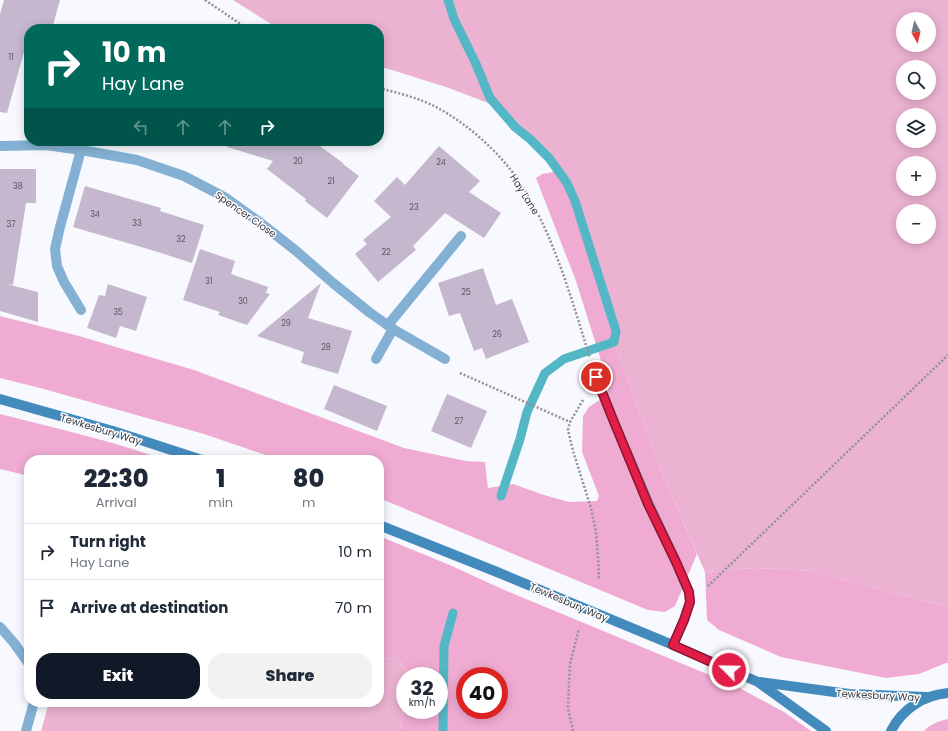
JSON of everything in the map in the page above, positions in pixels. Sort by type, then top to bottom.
[{"type":"street","name":"Spencer Close","points":[[0,146],[24,145]]},
{"type":"street","name":"Spencer Close","points":[[53,146],[137,160],[184,176],[226,198],[295,250],[369,312],[390,327],[445,359]]},
{"type":"street","points":[[81,150],[60,227],[56,249],[57,266],[64,282],[81,310]]},
{"type":"street","points":[[376,359],[390,327],[461,236]]},
{"type":"street","points":[[596,377],[648,504],[689,592],[690,602],[673,645]]},
{"type":"street","name":"Tewkesbury Way","points":[[0,399],[113,431],[187,455]]},
{"type":"street","name":"Tewkesbury Way","points":[[384,527],[673,645],[758,682],[826,731]]},
{"type":"street","points":[[0,627],[24,657]]},
{"type":"street","name":"Tewkesbury Way","points":[[758,682],[849,694],[928,697],[948,693]]},
{"type":"street","name":"Tewkesbury Way","points":[[891,731],[900,717],[909,708],[928,697]]},
{"type":"street","points":[[26,731],[33,707]]},
{"type":"path","points":[[205,0],[241,24]]},
{"type":"path","name":"Hay Lane","points":[[384,89],[416,98],[441,110],[464,124],[500,158],[518,180],[533,205],[548,236],[562,272],[591,360]]},
{"type":"path","points":[[690,602],[948,355]]},
{"type":"path","points":[[445,359],[442,365],[570,422]]},
{"type":"path","points":[[596,377],[570,422],[568,430],[591,508],[596,532],[599,580]]},
{"type":"path","points":[[573,731],[568,708],[570,664],[579,629]]},
{"type":"shaded area","points":[[233,0],[948,0],[948,607],[810,571],[756,568],[705,572],[659,466],[614,342],[616,331],[575,201],[567,183],[549,158],[530,139],[515,127],[496,106],[446,87],[384,68],[384,24],[271,24]]},
{"type":"shaded area","points":[[559,171],[567,183],[575,201],[616,331],[614,342],[659,466],[697,554],[675,606],[665,612],[648,610],[384,500],[384,455],[265,455],[204,434],[0,378],[0,316],[79,336],[194,370],[404,448],[466,461],[485,462],[488,488],[513,484],[569,502],[597,501],[599,496],[582,452],[583,416],[589,407],[607,395],[609,386],[576,281],[536,178],[542,174]]},
{"type":"shaded area","points":[[0,414],[105,441],[152,455],[24,455],[24,475],[0,469]]},
{"type":"shaded area","points":[[384,538],[452,566],[502,589],[736,686],[784,712],[811,731],[401,731],[402,719],[448,719],[448,667],[404,667],[397,657],[384,659]]},
{"type":"shaded area","points":[[756,568],[810,571],[948,607],[948,663],[919,674],[886,678],[781,657],[719,630],[707,620],[705,572]]},
{"type":"shaded area","points":[[397,657],[404,667],[396,667],[396,719],[402,719],[401,731],[41,731],[48,707],[384,707],[384,659]]},
{"type":"shaded area","points":[[948,719],[948,731],[924,731],[935,723]]},
{"type":"building","points":[[4,0],[60,0],[53,24],[24,24],[24,52],[7,113],[0,112],[0,14]]},
{"type":"building","points":[[320,146],[359,176],[327,218],[305,201],[306,199],[267,169],[273,161],[227,147]]},
{"type":"building","points":[[439,146],[480,181],[469,192],[501,213],[484,238],[445,213],[413,246],[416,250],[378,282],[355,254],[367,244],[363,240],[391,217],[374,201],[397,177],[405,185]]},
{"type":"building","points":[[0,169],[36,169],[36,203],[26,203],[13,285],[6,284],[38,292],[38,322],[0,311]]},
{"type":"building","points":[[85,186],[161,208],[160,211],[204,225],[192,263],[73,227]]},
{"type":"building","points":[[200,249],[235,261],[231,274],[268,287],[266,293],[270,294],[247,325],[218,315],[220,312],[183,300]]},
{"type":"building","points":[[483,268],[496,305],[512,299],[529,342],[486,359],[482,348],[474,351],[460,313],[449,316],[438,283]]},
{"type":"building","points":[[321,283],[308,318],[352,331],[338,374],[301,363],[304,352],[257,336]]},
{"type":"building","points":[[108,284],[147,297],[136,331],[120,326],[116,338],[87,328],[99,295],[105,296]]},
{"type":"building","points":[[334,385],[387,406],[377,431],[324,409]]},
{"type":"building","points":[[447,394],[487,411],[471,448],[431,431]]},
{"type":"waterway","points":[[448,0],[454,19],[476,64],[490,98],[515,127],[530,139],[549,158],[567,183],[575,201],[616,331],[614,342],[564,359],[545,373],[527,412],[520,439],[501,496]]},
{"type":"waterway","points":[[443,731],[444,646],[453,613]]},
{"type":"route","points":[[596,377],[648,504],[689,592],[690,602],[673,645],[729,670]]}]
